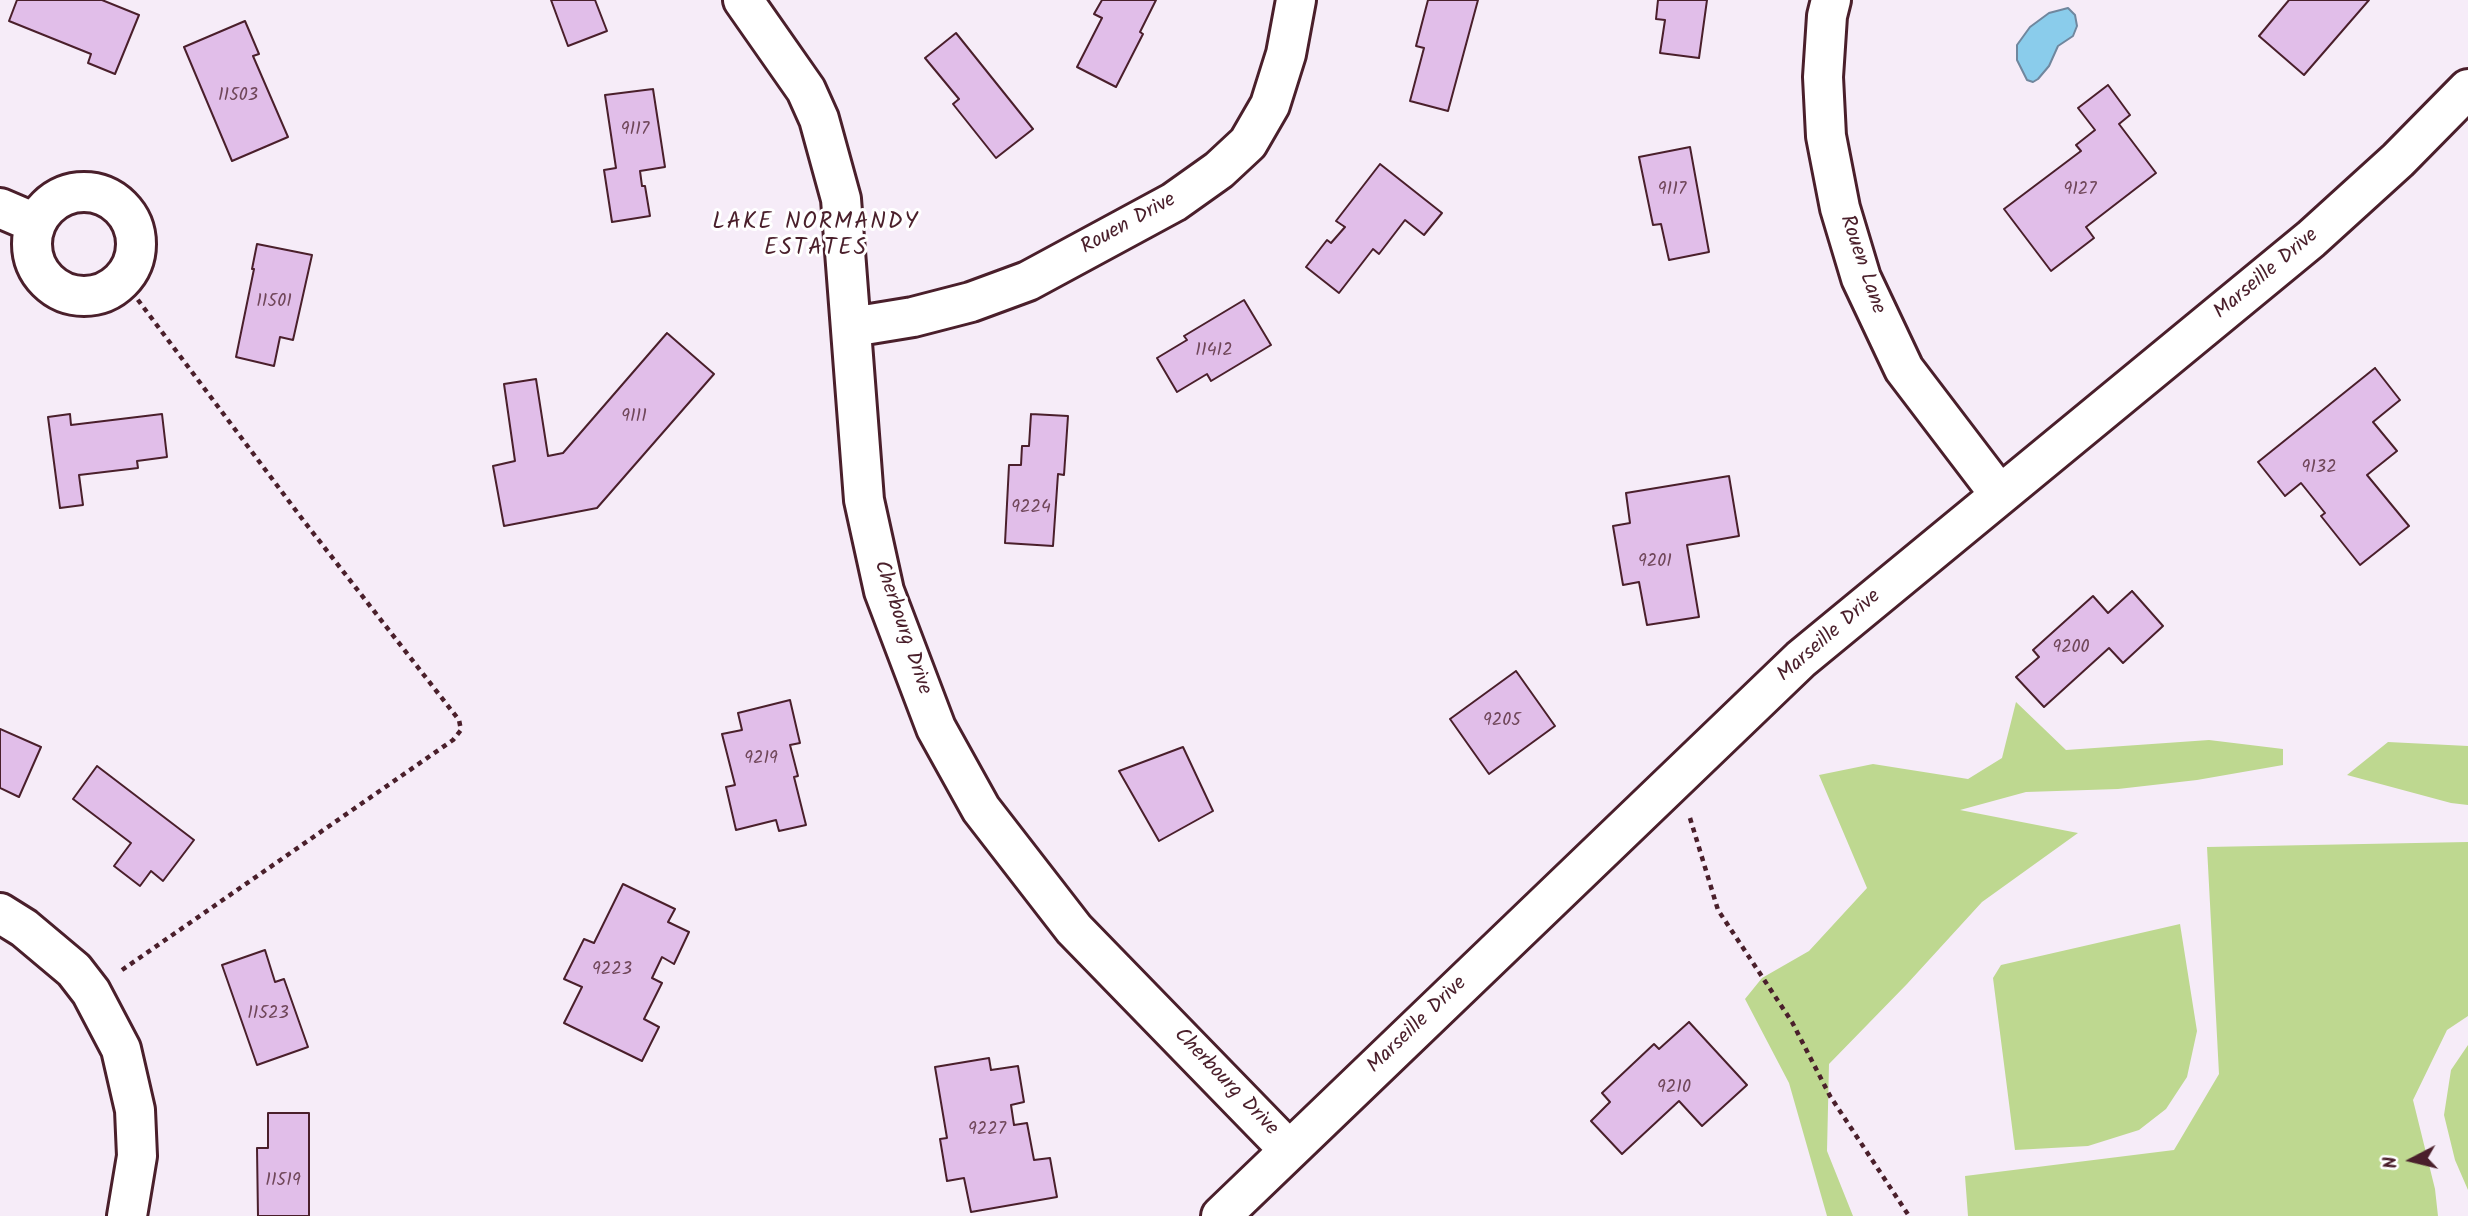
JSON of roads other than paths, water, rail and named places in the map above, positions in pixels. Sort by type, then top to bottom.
[{"type":"street","name":"Cherbourg Drive","points":[[743,0],[806,90],[819,119],[841,199],[864,500],[884,591],[936,728],[981,808],[1074,929],[1289,1150]]},
{"type":"street","name":"Rouen Drive","points":[[852,327],[913,317],[971,302],[1028,281],[1174,202],[1220,170],[1248,143],[1270,106],[1286,54],[1296,0]]},
{"type":"street","name":"Rouen Lane","points":[[1831,0],[1827,16],[1823,77],[1826,136],[1840,208],[1861,278],[1904,369],[2000,495]]},
{"type":"street","name":"Marseille Drive","points":[[1222,1216],[1801,659],[2311,239],[2398,160],[2468,89]]},
{"type":"street","points":[[89,192],[112,200],[129,218],[135,233],[136,250],[132,266],[123,280],[110,290],[95,296],[78,297],[63,293],[48,284],[38,271],[32,256],[31,240],[35,223],[44,209],[57,199],[72,193],[89,192]]},
{"type":"street","points":[[0,208],[35,223]]},
{"type":"street","points":[[0,913],[53,951],[91,992],[121,1049],[135,1110],[137,1157],[127,1216]]},
{"type":"water","points":[[2068,8],[2075,15],[2077,26],[2073,36],[2058,46],[2049,66],[2038,79],[2033,82],[2027,80],[2017,60],[2017,45],[2030,27],[2049,13]]},
{"type":"district","name":"LAKE NORMANDY ESTATES","points":[[816,237]]}]
